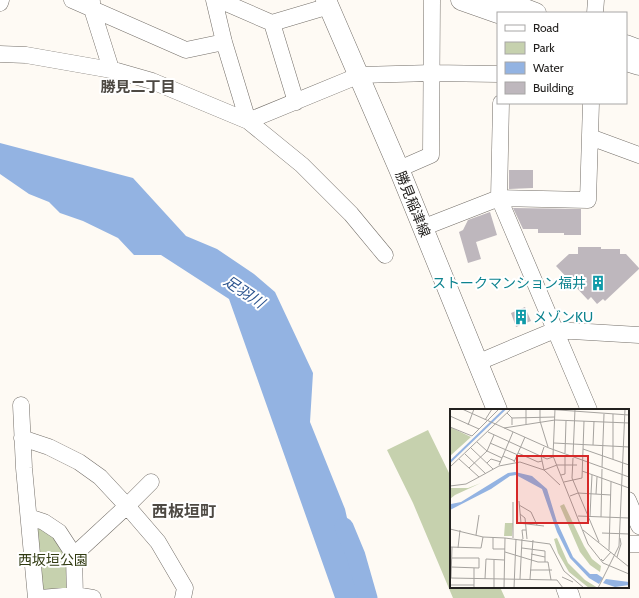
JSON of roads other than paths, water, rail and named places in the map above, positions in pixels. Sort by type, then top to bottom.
[{"type":"main road","points":[[461,0],[503,4],[532,12]]},
{"type":"main road","name":"勝見稲津線","points":[[327,3],[360,76],[498,409]]},
{"type":"main road","points":[[627,45],[639,50]]},
{"type":"main road","points":[[627,61],[639,65]]},
{"type":"main road","points":[[566,588],[570,598]]},
{"type":"street","points":[[72,0],[92,4],[186,50],[224,42]]},
{"type":"street","points":[[214,0],[224,42],[248,121]]},
{"type":"street","points":[[219,0],[272,23],[327,3]]},
{"type":"street","points":[[399,169],[431,155],[432,0]]},
{"type":"street","points":[[595,12],[596,0]]},
{"type":"street","points":[[92,4],[111,69]]},
{"type":"street","points":[[272,23],[296,102]]},
{"type":"street","points":[[0,54],[26,54],[111,69],[152,81],[248,121],[302,165],[351,214],[384,255]]},
{"type":"street","points":[[248,121],[360,76],[432,73],[497,74]]},
{"type":"street","points":[[501,104],[499,198],[589,409]]},
{"type":"street","points":[[422,228],[499,198],[588,200],[591,104]]},
{"type":"street","points":[[590,137],[639,155]]},
{"type":"street","points":[[479,362],[555,330],[639,335]]},
{"type":"street","points":[[21,405],[22,438],[36,598]]},
{"type":"street","points":[[22,438],[49,447],[79,462],[100,477],[128,506],[158,542],[185,588],[183,598]]},
{"type":"street","points":[[74,555],[128,506],[151,482]]},
{"type":"street","points":[[629,502],[639,526]]},
{"type":"street","points":[[29,517],[44,522],[59,532],[74,555],[75,596]]},
{"type":"street","points":[[41,598],[75,596],[93,598]]},
{"type":"water","points":[[0,143],[133,178],[186,236],[217,249],[254,274],[275,292],[313,373],[310,422],[345,509],[365,598],[335,598],[229,299],[161,255],[134,255],[118,238],[83,221],[60,213],[49,202],[29,194],[0,174]]},
{"type":"waterway","name":"足羽川","points":[[344,527],[356,556],[368,598]]},
{"type":"place","name":"ストークマンション福井","points":[[598,283]]},
{"type":"place","name":"メゾンKU","points":[[521,317]]},
{"type":"district","name":"勝見二丁目","points":[[138,87]]},
{"type":"district","name":"西板垣町","points":[[184,511]]},
{"type":"park label","name":"西坂垣公園","points":[[53,560]]}]
